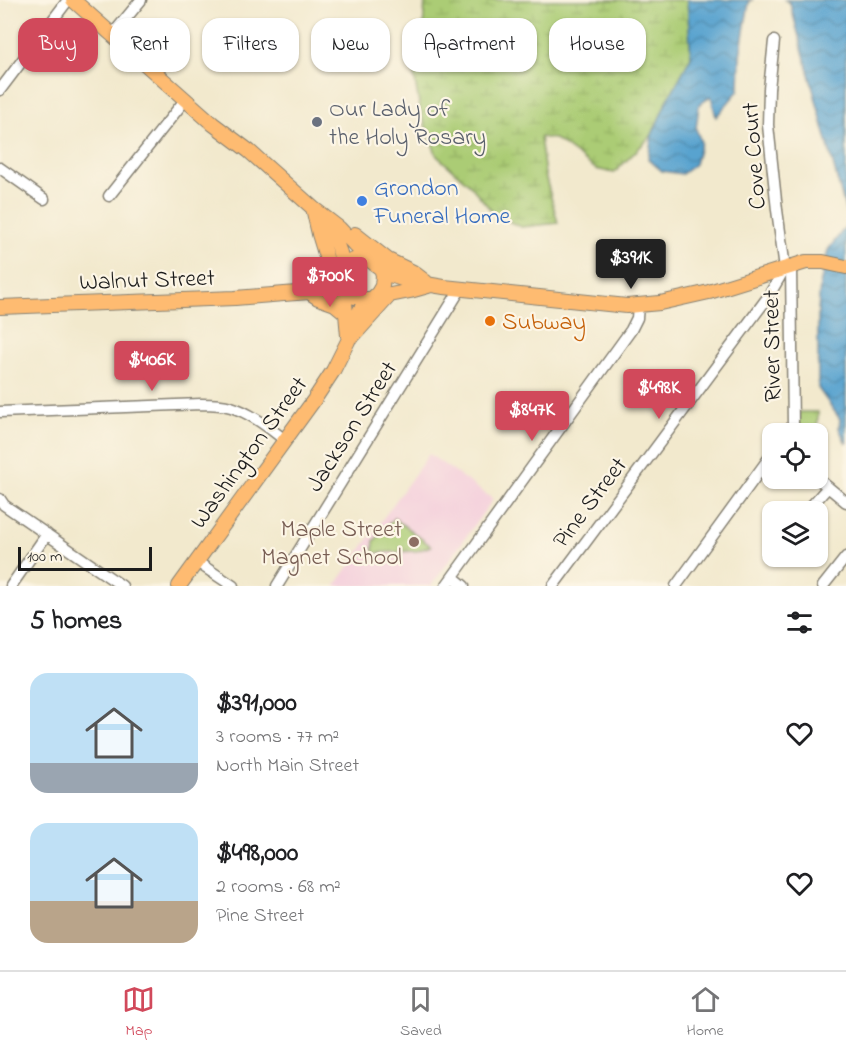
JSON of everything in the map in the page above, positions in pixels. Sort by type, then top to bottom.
[{"type":"main road","points":[[73,0],[110,31]]},
{"type":"main road","points":[[155,72],[339,228],[368,259],[390,275],[408,281],[597,304],[638,306],[709,292],[806,262],[823,262],[846,267]]},
{"type":"main road","points":[[313,208],[326,257],[326,274]]},
{"type":"main road","points":[[328,220],[330,232],[340,253],[342,268],[340,274],[344,291],[348,341]]},
{"type":"main road","points":[[328,220],[343,224],[388,260],[413,272],[430,285]]},
{"type":"main road","points":[[342,268],[353,260],[368,259]]},
{"type":"main road","name":"Walnut Street","points":[[303,292],[309,283],[342,268]]},
{"type":"main road","points":[[370,299],[378,293],[382,286],[381,268]]},
{"type":"main road","points":[[344,291],[357,298],[370,299],[430,285]]},
{"type":"main road","name":"Walnut Street","points":[[0,307],[236,298],[316,289],[344,291]]},
{"type":"main road","points":[[303,292],[335,304],[346,313]]},
{"type":"main road","points":[[348,341],[390,295]]},
{"type":"main road","name":"Washington Street","points":[[179,586],[333,370],[360,310],[370,299]]},
{"type":"street","points":[[0,90],[68,0]]},
{"type":"street","points":[[126,18],[141,0]]},
{"type":"street","name":"Cove Court","points":[[774,41],[768,124],[777,210],[788,267]]},
{"type":"street","points":[[109,196],[186,100]]},
{"type":"street","points":[[0,168],[44,199]]},
{"type":"street","name":"River Street","points":[[788,267],[791,423]]},
{"type":"street","name":"Pine Street","points":[[553,586],[788,267]]},
{"type":"street","name":"Jackson Street","points":[[277,586],[461,288]]},
{"type":"street","points":[[464,586],[450,582],[631,330],[637,318],[638,306]]},
{"type":"street","points":[[0,412],[219,405],[251,416],[285,440]]},
{"type":"street","points":[[676,586],[762,468]]},
{"type":"street","points":[[828,487],[846,502]]},
{"type":"street","points":[[816,501],[826,489]]},
{"type":"street","points":[[1,504],[122,586]]},
{"type":"street","points":[[10,586],[47,534]]},
{"type":"street","points":[[823,586],[846,557]]},
{"type":"street","points":[[197,562],[233,586]]},
{"type":"shaded area","name":"Maple Street Magnet School","points":[[429,454],[493,499],[431,586],[335,586]]},
{"type":"green space","points":[[425,0],[687,0],[691,57],[652,135],[614,173],[596,169],[555,139],[540,137],[545,175],[558,223],[521,227],[495,215],[470,185],[437,156],[421,114],[413,72],[537,72],[537,18],[424,18]]},
{"type":"green space","points":[[799,412],[818,412],[817,423],[798,423]]},
{"type":"green space","points":[[394,518],[431,546],[417,551],[373,553],[374,541]]},
{"type":"water","points":[[687,0],[752,0],[749,2],[740,55],[739,90],[716,117],[711,96],[699,105],[696,129],[701,142],[695,164],[682,174],[662,171],[648,159],[652,135],[691,57]]},
{"type":"water","points":[[785,0],[846,0],[846,212],[790,3]]},
{"type":"water","points":[[846,226],[846,443],[839,428],[840,419],[818,388],[818,310],[820,285],[828,250]]},
{"type":"place","name":"Our Lady of the Holy Rosary","points":[[317,122]]},
{"type":"place","name":"Grondon Funeral Home","points":[[362,201]]},
{"type":"place","name":"Subway","points":[[490,321]]},
{"type":"place","name":"Maple Street Magnet School","points":[[414,542]]}]
